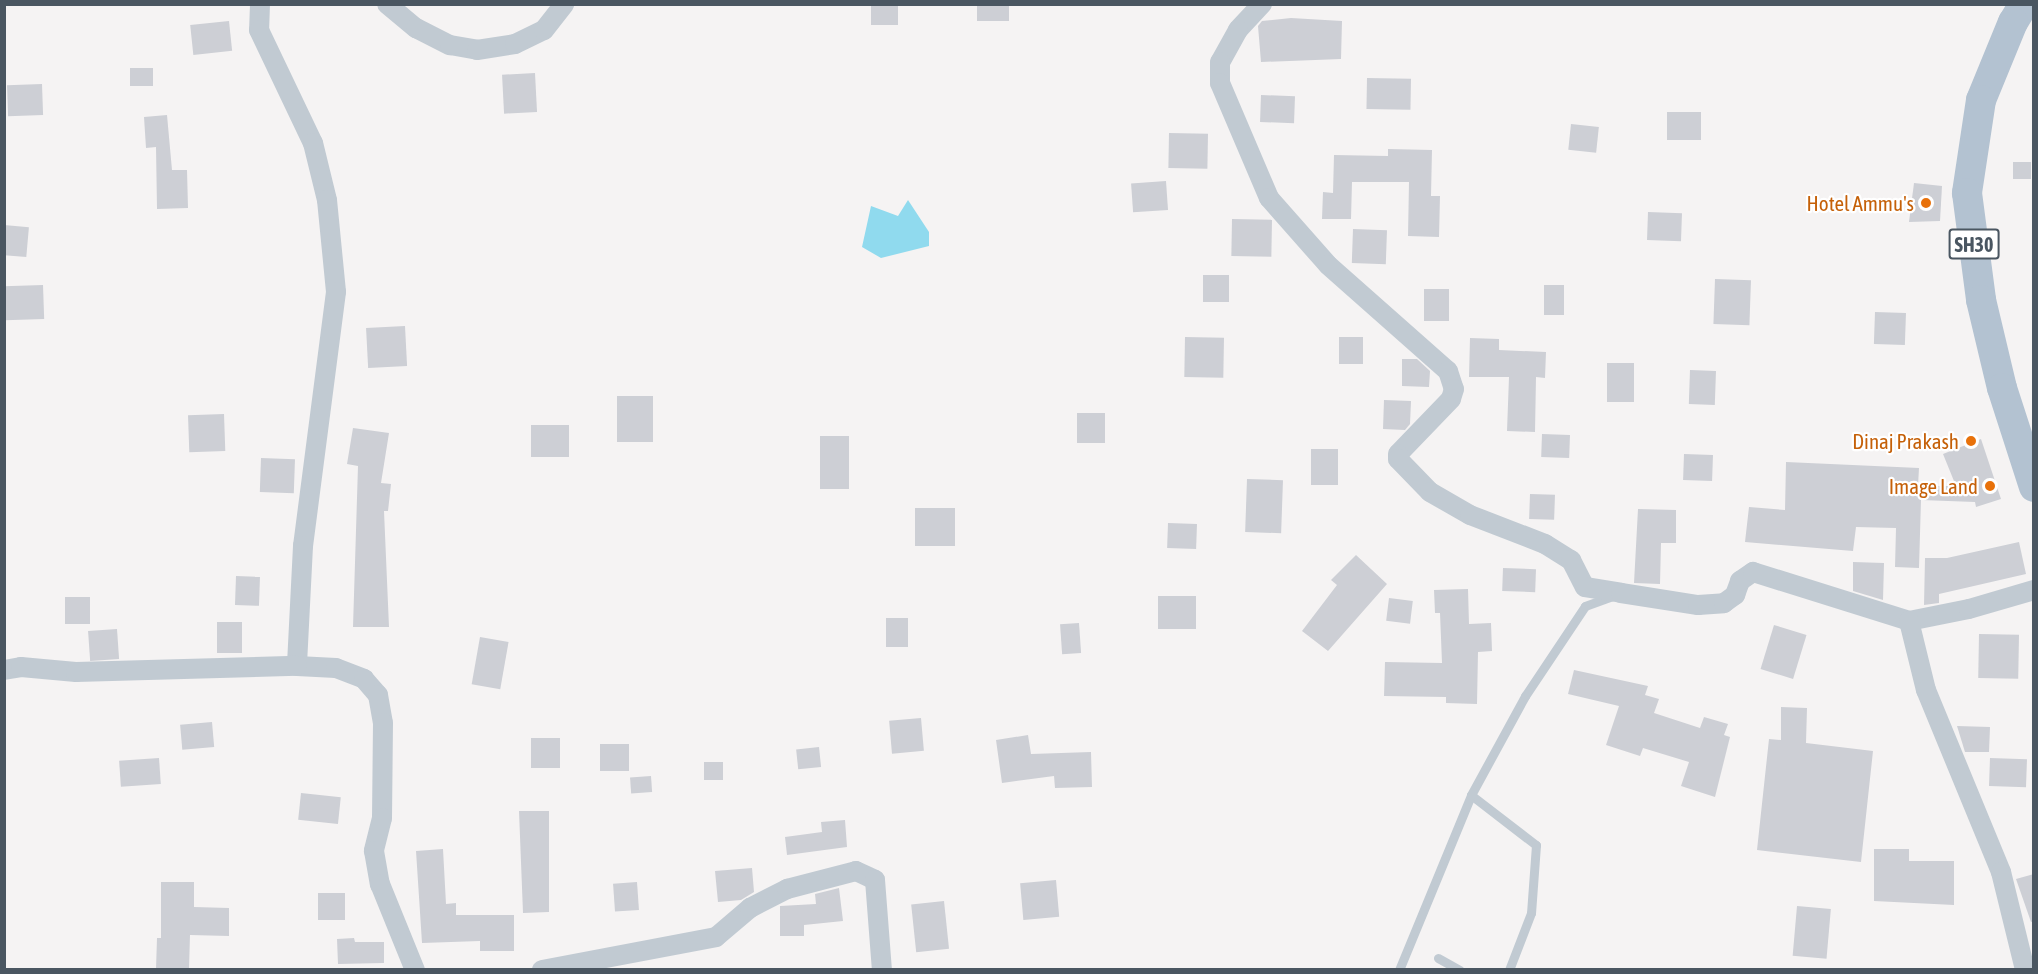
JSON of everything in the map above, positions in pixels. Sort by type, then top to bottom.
[{"type":"main road","name":"SH30","points":[[2024,4],[2013,22],[1981,100],[1967,194],[1981,300],[2002,388],[2034,487]]},
{"type":"street","points":[[261,4],[258,30],[313,143],[327,200],[336,292],[303,546],[297,666]]},
{"type":"street","points":[[387,4],[417,28],[450,45],[477,50],[515,44],[544,30],[564,4]]},
{"type":"street","points":[[1262,4],[1238,30],[1220,62],[1220,83],[1253,168],[1269,198],[1328,265],[1448,371],[1454,389],[1451,399],[1398,454],[1398,459],[1430,492],[1460,509],[1545,544],[1571,560],[1586,587],[1621,593],[1698,605],[1724,603],[1735,595],[1740,581],[1754,572],[1908,621],[1969,609],[2034,590]]},
{"type":"street","points":[[1908,621],[1926,690],[2001,872],[2025,969]]},
{"type":"street","points":[[4,670],[21,667],[76,672],[297,666],[346,672],[364,679],[378,695],[383,723],[382,818],[374,851],[380,884],[416,969]]},
{"type":"street","points":[[542,969],[716,936],[750,908],[786,889],[856,872],[875,880],[882,969]]},
{"type":"lane","points":[[1399,969],[1471,795],[1525,696],[1585,606],[1621,593]]},
{"type":"lane","points":[[1471,795],[1536,846],[1531,913],[1509,969]]},
{"type":"lane","points":[[1438,958],[1460,969]]},
{"type":"water","points":[[908,200],[929,232],[929,246],[881,258],[862,247],[871,206],[898,216]]},
{"type":"building","points":[[871,4],[898,4],[898,25],[871,25]]},
{"type":"building","points":[[977,4],[1009,4],[1009,21],[977,21]]},
{"type":"building","points":[[1291,18],[1342,21],[1341,59],[1261,62],[1258,26],[1262,21]]},
{"type":"building","points":[[229,21],[232,51],[193,55],[190,25]]},
{"type":"building","points":[[130,68],[153,68],[153,86],[130,86]]},
{"type":"building","points":[[535,73],[537,112],[504,114],[502,75]]},
{"type":"building","points":[[1367,78],[1411,79],[1410,110],[1366,109]]},
{"type":"building","points":[[42,84],[43,115],[8,116],[7,85]]},
{"type":"building","points":[[1261,95],[1295,96],[1294,123],[1260,122]]},
{"type":"building","points":[[1667,112],[1701,112],[1701,140],[1667,140]]},
{"type":"building","points":[[167,115],[172,170],[187,170],[188,208],[157,209],[156,147],[146,148],[144,117]]},
{"type":"building","points":[[1571,124],[1599,127],[1596,153],[1568,150]]},
{"type":"building","points":[[1169,133],[1208,134],[1207,169],[1168,168]]},
{"type":"building","points":[[1388,149],[1432,150],[1431,196],[1440,196],[1439,237],[1408,236],[1409,182],[1352,182],[1351,219],[1322,219],[1323,192],[1333,193],[1334,155],[1388,156]]},
{"type":"building","points":[[2013,162],[2031,162],[2031,179],[2013,179]]},
{"type":"building","points":[[1166,181],[1168,210],[1133,212],[1131,183]]},
{"type":"building","name":"Hotel Ammu's","points":[[1914,183],[1942,186],[1940,221],[1909,222]]},
{"type":"building","points":[[1648,212],[1682,213],[1681,241],[1647,240]]},
{"type":"building","points":[[1232,219],[1272,220],[1271,257],[1231,256]]},
{"type":"building","points":[[4,225],[29,227],[26,257],[4,255]]},
{"type":"building","points":[[1353,229],[1387,230],[1386,264],[1352,263]]},
{"type":"building","points":[[1203,275],[1229,275],[1229,302],[1203,302]]},
{"type":"building","points":[[1715,279],[1751,280],[1749,325],[1713,324]]},
{"type":"building","points":[[43,285],[44,319],[5,320],[4,286]]},
{"type":"building","points":[[1544,285],[1564,285],[1564,315],[1544,315]]},
{"type":"building","points":[[1424,289],[1449,289],[1449,321],[1424,321]]},
{"type":"building","points":[[1875,312],[1906,313],[1905,345],[1874,344]]},
{"type":"building","points":[[405,326],[407,366],[368,368],[366,328]]},
{"type":"building","points":[[1185,337],[1224,338],[1223,378],[1184,377]]},
{"type":"building","points":[[1339,337],[1363,337],[1363,364],[1339,364]]},
{"type":"building","points":[[1470,338],[1499,339],[1499,350],[1546,352],[1545,378],[1536,377],[1535,432],[1507,431],[1509,377],[1469,377]]},
{"type":"building","points":[[1402,359],[1417,359],[1430,371],[1429,387],[1402,386]]},
{"type":"building","points":[[1607,363],[1634,363],[1634,402],[1607,402]]},
{"type":"building","points":[[1690,370],[1716,371],[1715,405],[1689,404]]},
{"type":"building","points":[[617,396],[653,396],[653,442],[617,442]]},
{"type":"building","points":[[1384,400],[1411,401],[1410,424],[1405,430],[1383,429]]},
{"type":"building","points":[[1077,413],[1105,413],[1105,443],[1077,443]]},
{"type":"building","points":[[224,414],[225,451],[189,452],[188,415]]},
{"type":"building","points":[[531,425],[569,425],[569,457],[531,457]]},
{"type":"building","points":[[353,428],[389,433],[381,483],[391,484],[388,511],[384,511],[389,627],[353,627],[358,466],[347,464]]},
{"type":"building","points":[[1542,434],[1570,435],[1569,458],[1541,457]]},
{"type":"building","points":[[820,436],[849,436],[849,489],[820,489]]},
{"type":"building","points":[[1981,439],[2001,499],[1976,507],[1975,502],[1921,500],[1919,568],[1895,567],[1896,528],[1856,527],[1853,551],[1745,542],[1749,507],[1785,510],[1786,462],[1919,468],[1918,486],[1956,486],[1943,454]]},
{"type":"building","points":[[1311,449],[1338,449],[1338,485],[1311,485]]},
{"type":"building","points":[[1684,454],[1713,455],[1712,481],[1683,480]]},
{"type":"building","points":[[261,458],[295,459],[294,493],[260,492]]},
{"type":"building","points":[[1247,479],[1283,480],[1281,533],[1245,532]]},
{"type":"building","points":[[1530,494],[1555,495],[1554,520],[1529,519]]},
{"type":"building","points":[[915,508],[955,508],[955,546],[915,546]]},
{"type":"building","points":[[1638,509],[1676,510],[1676,543],[1661,543],[1660,584],[1634,583]]},
{"type":"building","points":[[1168,523],[1197,524],[1196,549],[1167,548]]},
{"type":"building","points":[[2019,542],[2026,574],[1939,594],[1939,603],[1924,605],[1925,558],[1947,558]]},
{"type":"building","points":[[1356,555],[1387,584],[1328,651],[1302,631],[1337,585],[1331,580]]},
{"type":"building","points":[[1853,562],[1884,563],[1883,600],[1853,591]]},
{"type":"building","points":[[1503,568],[1536,569],[1535,592],[1502,591]]},
{"type":"building","points":[[236,576],[260,577],[259,606],[235,605]]},
{"type":"building","points":[[1468,589],[1469,624],[1491,623],[1492,651],[1478,652],[1477,704],[1446,703],[1446,697],[1384,696],[1385,662],[1442,663],[1440,613],[1435,613],[1434,590]]},
{"type":"building","points":[[1158,596],[1196,596],[1196,629],[1158,629]]},
{"type":"building","points":[[65,597],[90,597],[90,624],[65,624]]},
{"type":"building","points":[[1389,598],[1413,601],[1410,624],[1386,621]]},
{"type":"building","points":[[886,618],[908,618],[908,647],[886,647]]},
{"type":"building","points":[[217,622],[242,622],[242,653],[217,653]]},
{"type":"building","points":[[1079,623],[1081,653],[1062,654],[1060,624]]},
{"type":"building","points":[[1774,625],[1807,635],[1793,679],[1761,669]]},
{"type":"building","points":[[117,629],[119,659],[90,661],[88,631]]},
{"type":"building","points":[[1979,634],[2019,635],[2018,679],[1978,678]]},
{"type":"building","points":[[480,637],[509,642],[500,689],[472,684]]},
{"type":"building","points":[[1574,670],[1648,686],[1645,695],[1659,699],[1654,713],[1700,728],[1704,717],[1728,724],[1724,735],[1730,737],[1715,797],[1681,786],[1689,762],[1643,748],[1640,756],[1606,745],[1619,706],[1568,694]]},
{"type":"building","points":[[1781,707],[1807,708],[1806,743],[1873,751],[1861,862],[1757,850],[1769,739],[1781,740]]},
{"type":"building","points":[[921,718],[924,751],[892,754],[889,721]]},
{"type":"building","points":[[212,722],[214,747],[182,750],[180,725]]},
{"type":"building","points":[[1957,726],[1990,727],[1989,752],[1965,752]]},
{"type":"building","points":[[1028,735],[1031,754],[1091,752],[1092,787],[1055,788],[1054,776],[1002,783],[996,740]]},
{"type":"building","points":[[531,738],[560,738],[560,768],[531,768]]},
{"type":"building","points":[[600,744],[629,744],[629,771],[600,771]]},
{"type":"building","points":[[819,747],[821,767],[798,769],[796,749]]},
{"type":"building","points":[[159,758],[161,784],[121,787],[119,761]]},
{"type":"building","points":[[1990,758],[2027,759],[2026,787],[1989,786]]},
{"type":"building","points":[[704,762],[723,762],[723,780],[704,780]]},
{"type":"building","points":[[651,776],[652,792],[631,793],[630,777]]},
{"type":"building","points":[[301,793],[341,797],[338,824],[298,820]]},
{"type":"building","points":[[519,811],[549,811],[549,912],[523,913]]},
{"type":"building","points":[[845,820],[847,847],[787,855],[785,837],[822,832],[821,822]]},
{"type":"building","points":[[443,849],[446,904],[456,903],[456,915],[514,915],[514,951],[480,951],[480,941],[422,943],[416,851]]},
{"type":"building","points":[[1874,849],[1909,849],[1909,861],[1954,861],[1954,905],[1874,901]]},
{"type":"building","points":[[752,868],[754,892],[741,900],[718,902],[715,871]]},
{"type":"building","points":[[2034,874],[2034,921],[2031,922],[2016,879]]},
{"type":"building","points":[[1056,880],[1059,917],[1023,920],[1020,883]]},
{"type":"building","points":[[161,882],[194,882],[194,907],[229,908],[229,936],[190,935],[189,969],[156,969],[157,938],[161,938]]},
{"type":"building","points":[[637,882],[639,910],[615,912],[613,884]]},
{"type":"building","points":[[839,888],[843,921],[804,925],[804,936],[780,936],[780,906],[816,904],[815,894]]},
{"type":"building","points":[[318,893],[345,893],[345,920],[318,920]]},
{"type":"building","points":[[944,901],[949,949],[916,952],[911,904]]},
{"type":"building","points":[[1797,906],[1831,909],[1827,959],[1793,956]]},
{"type":"building","points":[[354,938],[355,942],[384,942],[384,963],[338,964],[337,939]]},
{"type":"place","name":"Hotel Ammu's","points":[[1926,203]]},
{"type":"place","name":"Dinaj Prakash","points":[[1971,441]]},
{"type":"place","name":"Image Land","points":[[1990,486]]}]
